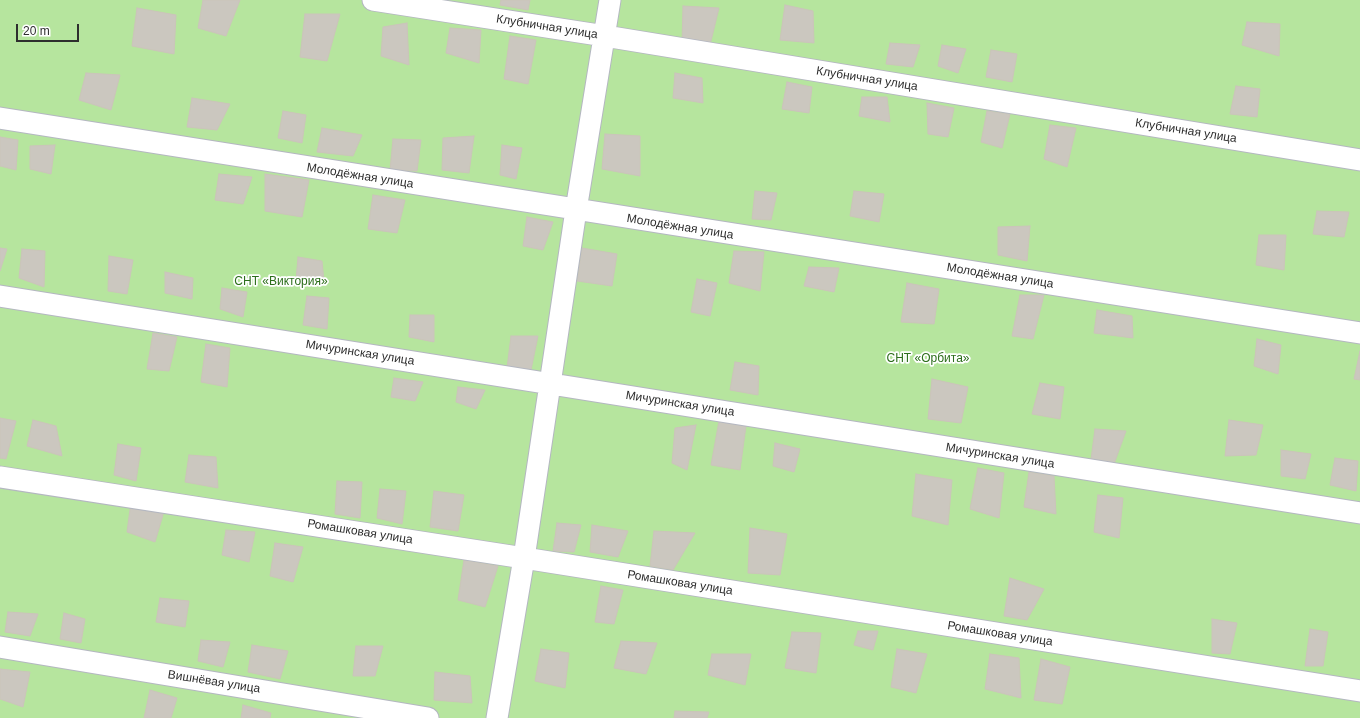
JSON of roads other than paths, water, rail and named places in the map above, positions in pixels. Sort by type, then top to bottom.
[{"type":"street","name":"Клубничная улица","points":[[373,0],[605,36],[1360,160]]},
{"type":"street","points":[[497,718],[524,558],[576,210],[610,0]]},
{"type":"street","name":"Молодёжная улица","points":[[0,118],[576,210],[1360,332]]},
{"type":"street","name":"Мичуринская улица","points":[[0,296],[1360,514]]},
{"type":"street","name":"Ромашковая улица","points":[[0,477],[524,558],[1360,691]]},
{"type":"street","name":"Вишнёвая улица","points":[[0,647],[428,718]]},
{"type":"park label","name":"СНТ «Виктория»","points":[[281,282]]},
{"type":"park label","name":"СНТ «Орбита»","points":[[928,359]]}]
